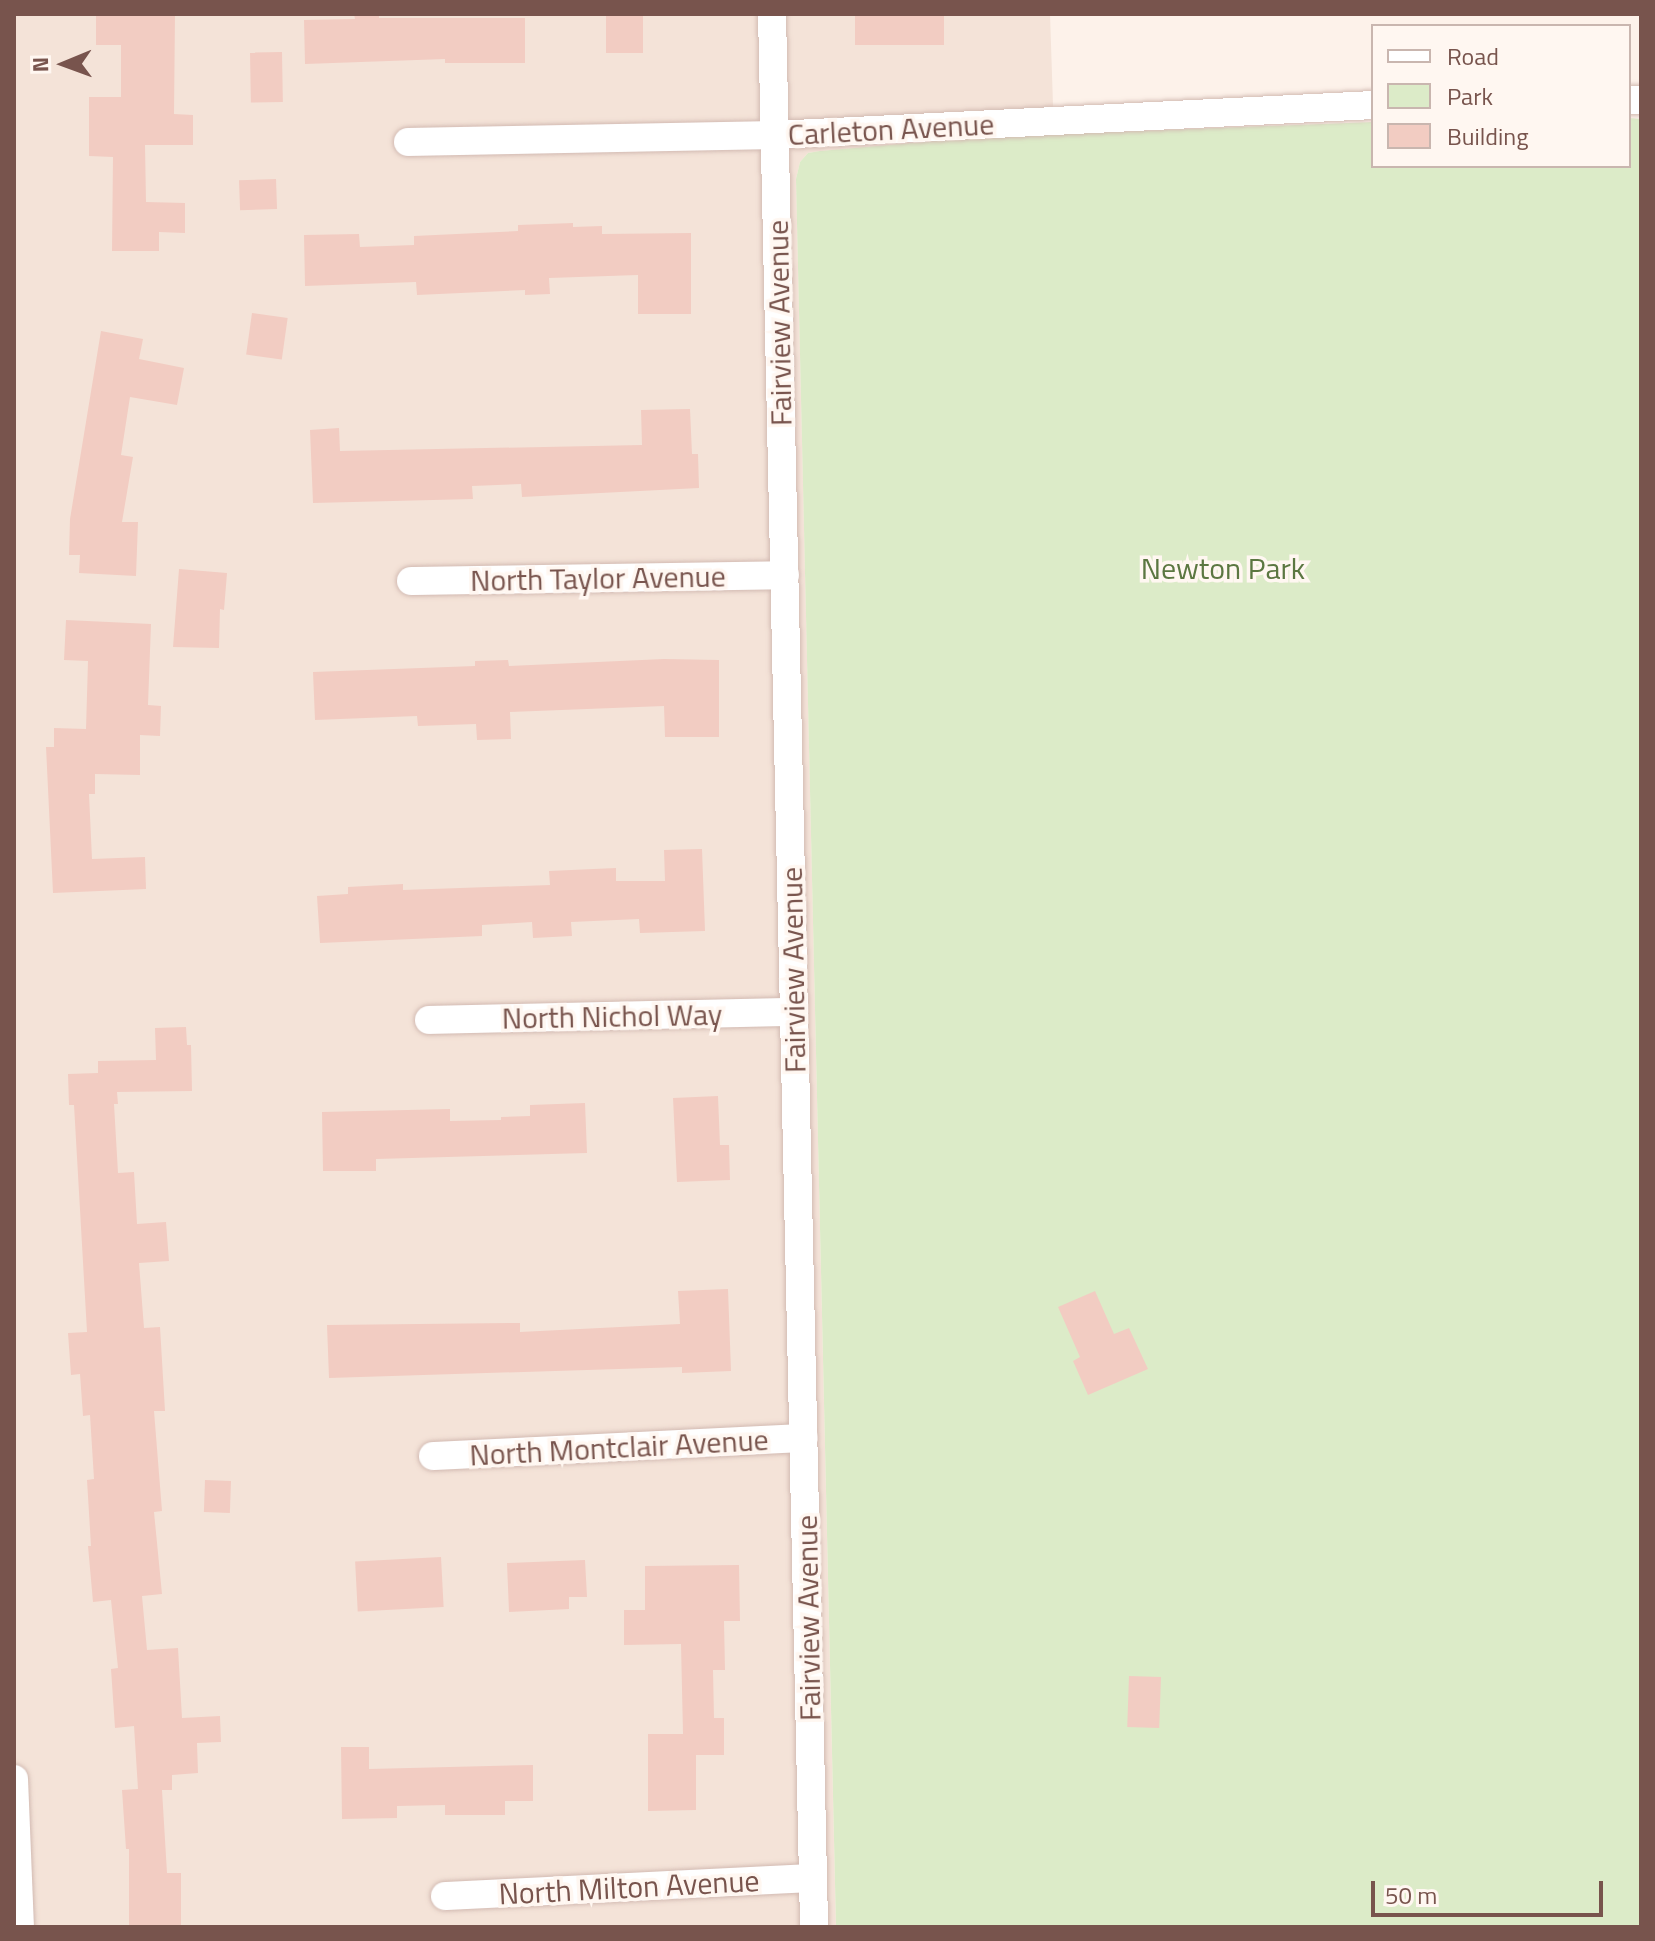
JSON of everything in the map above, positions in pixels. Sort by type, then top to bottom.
[{"type":"street","name":"Fairview Avenue","points":[[772,14],[814,1927]]},
{"type":"street","name":"Carleton Avenue","points":[[408,142],[775,135],[1371,105]]},
{"type":"street","name":"North Taylor Avenue","points":[[411,581],[785,575]]},
{"type":"street","name":"North Nichol Way","points":[[429,1020],[794,1012]]},
{"type":"street","name":"North Montclair Avenue","points":[[433,1456],[804,1438]]},
{"type":"street","points":[[14,1779],[20,1927]]},
{"type":"street","name":"North Milton Avenue","points":[[445,1896],[813,1878]]},
{"type":"shaded area","points":[[14,14],[1050,14],[1054,135],[808,153],[800,162],[796,179],[836,1927],[14,1927]]},
{"type":"green space","name":"Newton Park","points":[[1631,118],[1641,119],[1641,1927],[836,1927],[796,179],[800,162],[808,153],[981,137],[1371,122],[1371,168],[1631,168]]},
{"type":"building","points":[[96,14],[175,14],[174,114],[193,115],[193,145],[145,145],[146,202],[185,203],[185,233],[159,232],[159,251],[112,251],[113,157],[89,156],[89,97],[121,97],[121,45],[96,45]]},
{"type":"building","points":[[354,14],[379,14],[379,18],[525,18],[525,63],[445,63],[445,59],[305,64],[304,20],[355,19]]},
{"type":"building","points":[[606,14],[643,14],[643,53],[606,53]]},
{"type":"building","points":[[855,14],[944,14],[944,45],[855,45]]},
{"type":"building","points":[[282,52],[283,102],[251,103],[250,53]]},
{"type":"building","points":[[276,179],[277,209],[240,210],[239,180]]},
{"type":"building","points":[[573,223],[573,227],[602,226],[602,234],[691,233],[691,314],[638,314],[638,275],[549,278],[550,294],[525,295],[525,290],[417,295],[416,282],[305,286],[304,235],[359,234],[360,247],[414,245],[414,236],[518,231],[518,225]]},
{"type":"building","points":[[252,313],[288,318],[282,360],[246,355]]},
{"type":"building","points":[[101,331],[143,339],[139,359],[184,368],[177,405],[130,397],[121,455],[133,457],[122,522],[138,522],[136,576],[79,573],[80,555],[69,555],[70,519]]},
{"type":"building","points":[[690,409],[692,454],[698,454],[699,488],[522,497],[521,484],[472,486],[473,499],[313,503],[310,430],[339,428],[340,451],[642,445],[641,410]]},
{"type":"building","points":[[179,569],[227,573],[224,610],[220,609],[219,648],[173,647]]},
{"type":"building","points":[[66,620],[151,624],[148,705],[161,706],[160,736],[140,735],[140,775],[95,774],[95,794],[89,794],[92,859],[145,857],[146,889],[53,893],[46,747],[54,747],[54,728],[86,729],[88,661],[64,660]]},
{"type":"building","points":[[664,659],[719,660],[719,737],[665,737],[664,706],[510,712],[511,739],[477,740],[476,724],[418,726],[417,716],[315,720],[313,672],[475,666],[475,661],[508,660],[509,666]]},
{"type":"building","points":[[702,849],[705,931],[640,933],[639,919],[571,922],[572,936],[533,938],[532,922],[482,925],[482,936],[320,943],[317,896],[348,894],[348,887],[403,884],[403,890],[550,885],[549,871],[616,868],[616,881],[665,881],[664,850]]},
{"type":"building","points":[[186,1027],[187,1045],[191,1045],[192,1091],[117,1092],[118,1104],[114,1104],[118,1173],[134,1172],[137,1224],[166,1222],[169,1261],[139,1263],[144,1328],[160,1327],[165,1411],[154,1411],[162,1511],[154,1512],[162,1594],[142,1596],[147,1650],[178,1648],[182,1718],[220,1716],[221,1742],[197,1743],[198,1773],[172,1775],[172,1790],[162,1790],[167,1873],[181,1873],[181,1927],[129,1927],[129,1849],[126,1849],[122,1790],[138,1789],[134,1726],[115,1728],[111,1669],[118,1668],[111,1600],[93,1602],[88,1546],[91,1546],[87,1480],[94,1479],[90,1415],[83,1416],[80,1374],[71,1375],[68,1333],[87,1332],[74,1105],[69,1105],[68,1074],[98,1073],[98,1061],[156,1060],[155,1028]]},
{"type":"building","points":[[718,1096],[720,1145],[729,1145],[730,1180],[677,1182],[673,1098]]},
{"type":"building","points":[[585,1103],[587,1153],[376,1159],[376,1171],[323,1171],[322,1112],[450,1109],[450,1121],[501,1120],[501,1117],[530,1116],[530,1105]]},
{"type":"building","points":[[728,1289],[731,1371],[682,1373],[682,1367],[329,1378],[327,1325],[520,1323],[520,1332],[680,1324],[678,1291]]},
{"type":"building","points":[[1095,1291],[1114,1334],[1129,1328],[1148,1369],[1088,1395],[1073,1361],[1080,1357],[1058,1307]]},
{"type":"building","points":[[205,1480],[231,1481],[230,1513],[204,1512]]},
{"type":"building","points":[[441,1557],[444,1607],[358,1611],[355,1562]]},
{"type":"building","points":[[585,1560],[587,1597],[569,1597],[569,1609],[509,1612],[507,1563]]},
{"type":"building","points":[[739,1565],[740,1621],[724,1621],[725,1670],[713,1670],[714,1718],[724,1718],[724,1755],[696,1755],[696,1810],[648,1811],[648,1734],[683,1734],[681,1644],[624,1645],[624,1610],[645,1610],[645,1566]]},
{"type":"building","points":[[1129,1676],[1161,1677],[1159,1728],[1127,1727]]},
{"type":"building","points":[[341,1747],[369,1747],[369,1769],[533,1765],[533,1801],[505,1801],[505,1815],[445,1815],[445,1805],[397,1806],[397,1818],[342,1819]]}]
